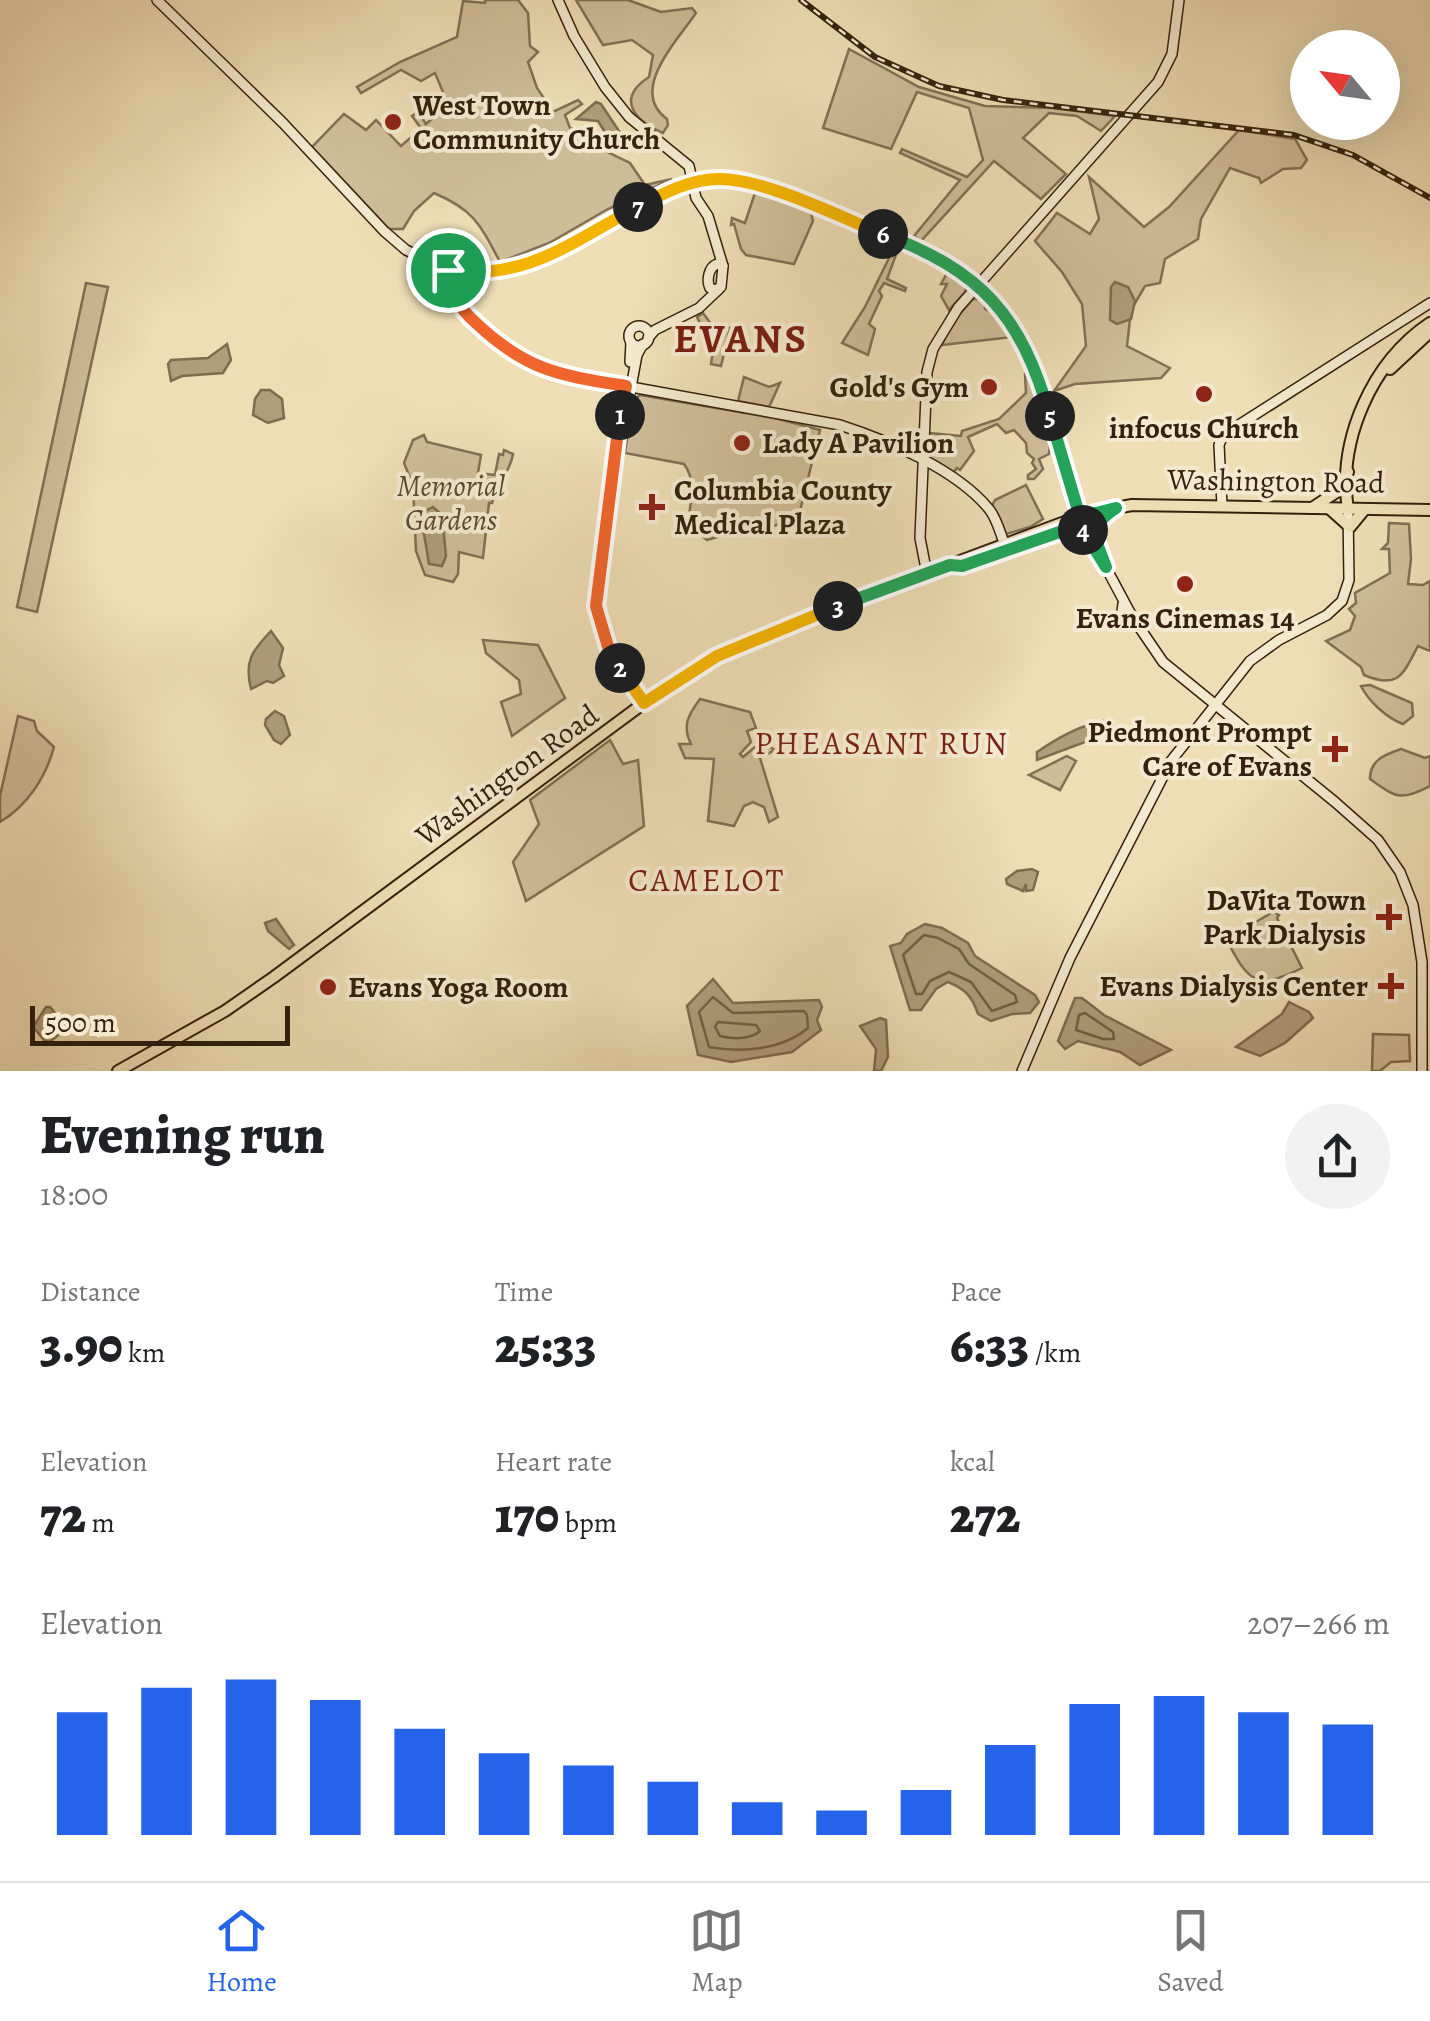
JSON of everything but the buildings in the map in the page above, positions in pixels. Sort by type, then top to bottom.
[{"type":"main road","points":[[1348,510],[1353,436],[1368,392],[1396,351],[1430,323]]},
{"type":"main road","points":[[1348,510],[1357,444],[1369,404],[1388,372],[1430,332]]},
{"type":"main road","points":[[1308,509],[1335,493],[1349,471]]},
{"type":"main road","points":[[1352,490],[1359,500],[1378,510]]},
{"type":"main road","name":"Washington Road","points":[[118,1071],[225,1011],[644,703],[717,656],[804,619],[1080,517],[1116,508],[1154,503],[1430,510]]},
{"type":"main road","points":[[1106,567],[1094,535],[1095,527],[1100,518],[1116,508]]},
{"type":"main road","points":[[1331,510],[1350,527],[1364,510]]},
{"type":"main road","name":"Washington Road","points":[[950,565],[962,566],[1074,527],[1086,530]]},
{"type":"street","points":[[157,0],[283,123],[384,231],[406,250],[448,270],[490,273],[528,265],[674,189],[707,180],[728,180],[754,184],[906,242],[940,257],[978,287],[1020,336],[1037,370],[1080,517],[1123,601],[1163,662],[1322,790],[1378,840],[1400,872],[1413,905],[1422,962],[1422,1071]]},
{"type":"street","points":[[558,0],[574,36],[605,87],[637,124],[680,157],[689,170],[707,180]]},
{"type":"street","points":[[926,574],[920,540],[926,375],[933,349],[951,317],[1158,82],[1172,54],[1179,0]]},
{"type":"street","points":[[674,189],[689,170]]},
{"type":"street","points":[[641,342],[704,305],[725,272],[718,266],[709,225],[694,197],[689,170]]},
{"type":"street","points":[[694,197],[707,180]]},
{"type":"street","points":[[674,189],[694,197]]},
{"type":"street","points":[[448,270],[452,295],[470,318],[516,357],[544,370],[856,430],[923,460],[990,510],[1004,545]]},
{"type":"street","points":[[641,342],[631,330],[658,324],[693,307],[714,288]]},
{"type":"street","points":[[1222,506],[1220,440],[1238,424],[1430,302]]},
{"type":"street","points":[[643,327],[613,463],[596,606],[609,650],[644,703]]},
{"type":"street","points":[[1212,438],[1238,424]]},
{"type":"street","points":[[1022,1071],[1070,958],[1171,761],[1232,681],[1264,649],[1327,615],[1342,601],[1349,580],[1348,510]]},
{"type":"street","points":[[990,551],[998,540],[999,530]]},
{"type":"street","points":[[1120,625],[1123,601]]},
{"type":"green space","points":[[518,0],[528,13],[530,46],[538,52],[528,62],[537,88],[553,112],[578,100],[582,104],[565,115],[570,128],[594,135],[595,146],[630,163],[645,185],[672,179],[549,243],[500,262],[474,220],[434,193],[414,211],[403,229],[389,229],[312,147],[344,114],[366,130],[376,120],[401,146],[423,127],[412,116],[418,112],[426,124],[448,104],[435,73],[421,81],[401,70],[361,93],[357,87],[400,62],[457,37],[463,1]]},
{"type":"green space","points":[[576,0],[628,0],[661,12],[692,8],[696,13],[668,51],[654,81],[652,95],[656,108],[667,119],[663,133],[637,116],[631,101],[639,85],[649,77],[653,55],[632,40],[603,45]]},
{"type":"green space","points":[[849,49],[919,87],[985,106],[1052,108],[1115,116],[1101,131],[1077,116],[1049,113],[1023,138],[1066,174],[1041,199],[994,161],[921,241],[914,236],[960,180],[900,153],[902,149],[967,177],[983,160],[969,108],[917,92],[891,149],[823,128]]},
{"type":"green space","points":[[1239,130],[1296,140],[1307,160],[1301,168],[1283,169],[1261,183],[1259,178],[1230,168],[1201,219],[1198,239],[1165,259],[1160,283],[1145,286],[1131,310],[1127,346],[1170,368],[1161,378],[1075,384],[1054,391],[1086,346],[1082,304],[1062,272],[1035,241],[1057,213],[1090,234],[1099,219],[1089,177],[1144,227],[1169,207]]},
{"type":"green space","points":[[756,190],[811,213],[813,221],[794,264],[746,255],[741,249],[732,218],[745,223]]},
{"type":"green space","points":[[892,252],[897,252],[887,279],[906,288],[905,291],[884,283],[879,291],[882,296],[869,324],[875,329],[868,355],[842,343]]},
{"type":"green space","points":[[942,267],[964,284],[966,291],[949,310],[941,296],[947,284],[941,284],[947,273]]},
{"type":"green space","points":[[86,283],[108,287],[37,612],[17,607]]},
{"type":"green space","points":[[973,299],[979,299],[985,309],[993,312],[1012,337],[942,345],[951,324]]},
{"type":"green space","points":[[703,313],[711,324],[730,328],[721,366],[711,364],[713,350],[697,317]]},
{"type":"green space","points":[[1025,374],[1031,374],[1050,445],[1049,454],[1039,459],[1043,469],[1034,479],[1028,479],[1036,469],[1026,443],[1014,430],[1006,433],[997,424],[968,437],[974,451],[960,470],[957,468],[953,473],[928,457],[927,435],[961,436],[962,431],[999,419],[1026,393]]},
{"type":"green space","points":[[744,377],[769,387],[780,383],[769,407],[738,401]]},
{"type":"green space","points":[[640,395],[775,418],[820,430],[801,516],[768,528],[765,523],[707,540],[688,524],[692,485],[684,464],[625,453],[632,401]]},
{"type":"green space","name":"Memorial Gardens","points":[[424,435],[427,442],[481,455],[478,473],[495,475],[499,454],[503,455],[504,450],[513,454],[489,503],[483,558],[459,552],[458,574],[453,582],[425,575],[416,551],[413,485],[404,463],[413,440]]},
{"type":"green space","points":[[1026,485],[1043,519],[1006,534],[992,506],[995,500]]},
{"type":"green space","points":[[1389,523],[1409,524],[1408,584],[1423,585],[1430,581],[1430,651],[1418,646],[1399,677],[1385,681],[1364,675],[1361,667],[1326,641],[1350,630],[1355,616],[1349,609],[1356,603],[1355,593],[1390,573],[1389,549],[1382,549],[1388,543]]},
{"type":"green space","points":[[483,640],[538,645],[565,698],[512,736],[501,702],[521,694],[519,680],[486,653]]},
{"type":"green space","points":[[1370,685],[1412,703],[1413,716],[1403,724],[1385,714],[1361,686]]},
{"type":"green space","points":[[700,699],[750,712],[756,728],[747,731],[751,742],[740,754],[743,757],[761,742],[775,750],[760,758],[778,817],[769,822],[764,807],[753,802],[744,806],[734,826],[708,821],[714,759],[685,758],[679,744],[691,744],[688,721]]},
{"type":"green space","points":[[18,716],[34,721],[37,731],[54,747],[34,790],[0,822],[0,796]]},
{"type":"green space","points":[[610,740],[623,764],[638,760],[644,826],[526,901],[513,862],[539,824],[530,800]]},
{"type":"green space","points":[[1401,749],[1425,758],[1430,756],[1430,786],[1404,796],[1370,779],[1375,763]]},
{"type":"green space","points":[[1067,756],[1076,761],[1060,790],[1029,775]]},
{"type":"green space","points":[[1273,912],[1279,915],[1277,918],[1302,968],[1263,980],[1248,973],[1226,939]]},
{"type":"green space","points":[[1373,1034],[1409,1035],[1410,1061],[1391,1062],[1380,1071],[1372,1071]]},
{"type":"water","points":[[596,102],[627,143],[623,145],[608,137],[598,121],[576,119]]},
{"type":"water","points":[[1115,282],[1128,287],[1135,301],[1131,319],[1117,324],[1110,320],[1111,287]]},
{"type":"water","points":[[227,344],[231,360],[223,373],[182,376],[171,381],[171,360],[208,358]]},
{"type":"water","points":[[261,390],[270,390],[282,399],[284,418],[268,423],[253,415]]},
{"type":"water","points":[[433,507],[442,515],[446,556],[442,566],[429,564],[421,516]]},
{"type":"water","points":[[271,631],[283,648],[279,665],[284,676],[251,689],[251,657]]},
{"type":"water","points":[[275,711],[284,716],[290,735],[281,744],[265,725]]},
{"type":"water","points":[[1109,720],[1115,728],[1112,732],[1037,760],[1037,752],[1062,736]]},
{"type":"water","points":[[1017,871],[1038,872],[1033,890],[1026,891],[1026,884],[1023,891],[1007,884],[1006,879]]},
{"type":"water","points":[[276,919],[294,945],[289,949],[268,931],[265,923]]},
{"type":"water","points":[[925,924],[942,928],[968,943],[975,956],[1035,995],[1039,1002],[1030,1013],[991,1021],[978,1014],[963,990],[948,982],[936,989],[921,1010],[910,1010],[890,946],[901,943],[907,934]]},
{"type":"water","points":[[713,979],[733,1003],[819,1000],[822,1007],[817,1020],[821,1030],[792,1052],[731,1062],[698,1055],[687,1006]]},
{"type":"water","points":[[1075,998],[1082,998],[1104,1015],[1171,1050],[1140,1065],[1120,1052],[1078,1041],[1065,1049],[1058,1041]]},
{"type":"water","points":[[1289,1002],[1313,1018],[1285,1043],[1260,1056],[1236,1047],[1282,1014]]},
{"type":"water","points":[[46,1007],[61,1020],[58,1035],[50,1042],[33,1027]]},
{"type":"water","points":[[880,1018],[886,1020],[888,1057],[881,1071],[874,1071],[876,1049],[860,1026]]},
{"type":"railway","points":[[801,0],[875,57],[939,86],[1003,100],[1294,135],[1353,155],[1430,198]]},
{"type":"place","name":"West Town Community Church","points":[[393,122]]},
{"type":"place","name":"Gold's Gym","points":[[989,387]]},
{"type":"place","name":"infocus Church","points":[[1204,394]]},
{"type":"place","name":"Lady A Pavilion","points":[[742,443]]},
{"type":"place","name":"Columbia County Medical Plaza","points":[[652,507]]},
{"type":"place","name":"Evans Cinemas 14","points":[[1185,584]]},
{"type":"place","name":"Piedmont Prompt Care of Evans","points":[[1335,749]]},
{"type":"place","name":"DaVita Town Park Dialysis","points":[[1389,917]]},
{"type":"place","name":"Evans Dialysis Center","points":[[1391,986]]},
{"type":"place","name":"Evans Yoga Room","points":[[328,987]]},
{"type":"district","name":"EVANS","points":[[741,338]]},
{"type":"district","name":"PHEASANT RUN","points":[[882,743]]},
{"type":"district","name":"CAMELOT","points":[[707,880]]},
{"type":"route","points":[[721,179],[765,188],[930,252],[984,293],[1024,342],[1037,370],[1080,517],[1116,508],[1100,518],[1095,527],[1094,535],[1106,567],[1086,530],[1075,527],[962,566],[950,565],[804,619],[717,656],[644,703],[609,650],[596,606],[626,386],[544,370],[502,348],[452,295],[448,270],[490,273],[528,265],[666,192],[721,179]]}]
